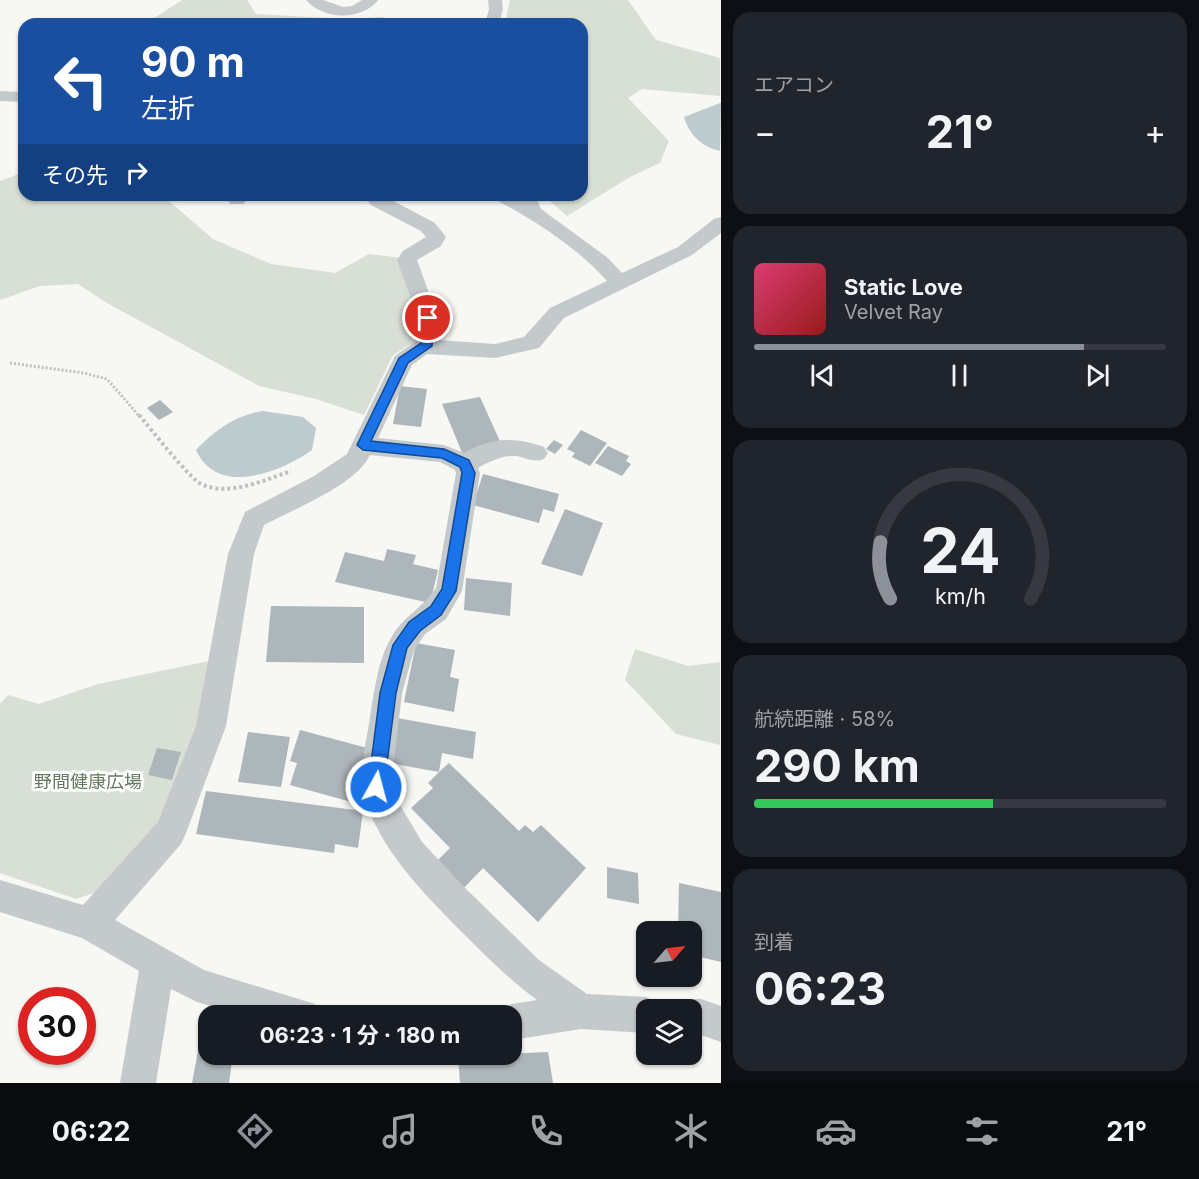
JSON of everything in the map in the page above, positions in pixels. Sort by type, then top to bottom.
[{"type":"street","points":[[313,0],[325,8],[346,13],[363,8],[371,0]]},
{"type":"street","points":[[494,18],[495,0]]},
{"type":"street","points":[[0,96],[18,97]]},
{"type":"street","points":[[378,201],[428,227],[435,237],[435,242],[410,255],[406,260],[428,318],[427,346]]},
{"type":"street","points":[[530,204],[601,262],[619,282]]},
{"type":"street","points":[[89,924],[170,833],[211,726],[241,554],[254,519],[323,483],[356,460],[403,361],[422,346],[495,351],[531,343],[557,313],[685,251],[720,223]]},
{"type":"street","points":[[363,445],[444,454],[465,464],[468,473],[449,591],[436,610],[415,626],[400,645],[388,693],[376,787],[385,810],[411,853],[451,898],[527,972],[581,1011]]},
{"type":"street","points":[[465,464],[482,454],[513,447],[536,453]]},
{"type":"street","points":[[0,896],[89,924],[197,985],[265,1005]]},
{"type":"street","points":[[138,1083],[158,963]]},
{"type":"street","points":[[522,1020],[581,1011],[636,1014]]},
{"type":"street","points":[[702,1017],[720,1024]]},
{"type":"path","points":[[10,363],[84,373],[107,379],[200,484],[224,489],[256,483],[298,469]]},
{"type":"green space","points":[[182,0],[247,0],[256,14],[328,18],[154,18]]},
{"type":"green space","points":[[510,0],[628,0],[656,40],[720,58],[720,96],[642,89],[628,98],[669,141],[660,163],[630,177],[567,216],[550,201],[588,201],[588,18],[506,18]]},
{"type":"green space","points":[[18,174],[18,201],[169,201],[213,239],[271,264],[335,273],[369,254],[402,258],[422,337],[393,355],[364,415],[316,399],[259,386],[107,303],[78,284],[40,286],[0,300],[0,181]]},
{"type":"green space","points":[[635,649],[688,666],[720,662],[720,745],[676,734],[625,680]]},
{"type":"green space","name":"野間健康広場","points":[[209,661],[208,699],[165,828],[106,889],[76,899],[0,873],[0,704],[8,695],[39,704],[98,684]]},
{"type":"shaded area","points":[[721,103],[720,151],[697,139],[689,130],[684,117]]},
{"type":"shaded area","points":[[263,411],[303,417],[316,428],[312,450],[283,466],[250,476],[233,477],[218,473],[206,464],[196,450],[203,443],[218,430],[235,420]]},
{"type":"building","points":[[400,386],[427,389],[421,427],[393,424]]},
{"type":"building","points":[[480,397],[503,448],[463,455],[442,404]]},
{"type":"building","points":[[160,400],[173,412],[159,420],[147,408]]},
{"type":"building","points":[[581,430],[607,443],[590,466],[572,457],[575,453],[567,449]]},
{"type":"building","points":[[554,440],[563,445],[555,454],[546,449]]},
{"type":"building","points":[[608,446],[629,456],[626,461],[631,464],[622,476],[595,463]]},
{"type":"building","points":[[483,474],[559,494],[554,512],[543,509],[539,523],[473,505]]},
{"type":"building","points":[[565,509],[603,523],[582,576],[541,564]]},
{"type":"building","points":[[387,549],[416,555],[413,564],[438,570],[430,603],[335,582],[345,552],[384,561]]},
{"type":"building","points":[[466,578],[512,583],[510,616],[464,610]]},
{"type":"building","points":[[271,606],[364,607],[364,663],[266,662]]},
{"type":"building","points":[[416,643],[455,650],[450,677],[459,679],[454,712],[404,702]]},
{"type":"building","points":[[397,718],[476,732],[473,759],[442,753],[439,772],[389,763]]},
{"type":"building","points":[[300,730],[371,749],[355,803],[290,785],[297,763],[290,761]]},
{"type":"building","points":[[248,732],[290,737],[281,787],[238,782]]},
{"type":"building","points":[[157,748],[181,752],[172,780],[148,775]]},
{"type":"building","points":[[449,763],[519,831],[525,825],[533,832],[541,825],[586,868],[538,922],[483,868],[458,894],[432,866],[450,848],[411,808],[433,788],[428,783]]},
{"type":"building","points":[[206,791],[363,811],[358,848],[335,844],[334,853],[196,834]]},
{"type":"building","points":[[607,867],[638,873],[639,904],[607,898]]},
{"type":"building","points":[[679,883],[721,892],[721,962],[702,957],[702,921],[678,921]]},
{"type":"building","points":[[198,1051],[198,1065],[231,1065],[229,1083],[192,1083]]},
{"type":"building","points":[[548,1052],[553,1083],[460,1083],[459,1065],[522,1065],[522,1053]]},
{"type":"route","points":[[376,787],[388,693],[400,645],[415,626],[436,610],[449,591],[468,473],[465,464],[444,454],[363,445],[403,361],[422,346],[427,346],[428,318]]}]
